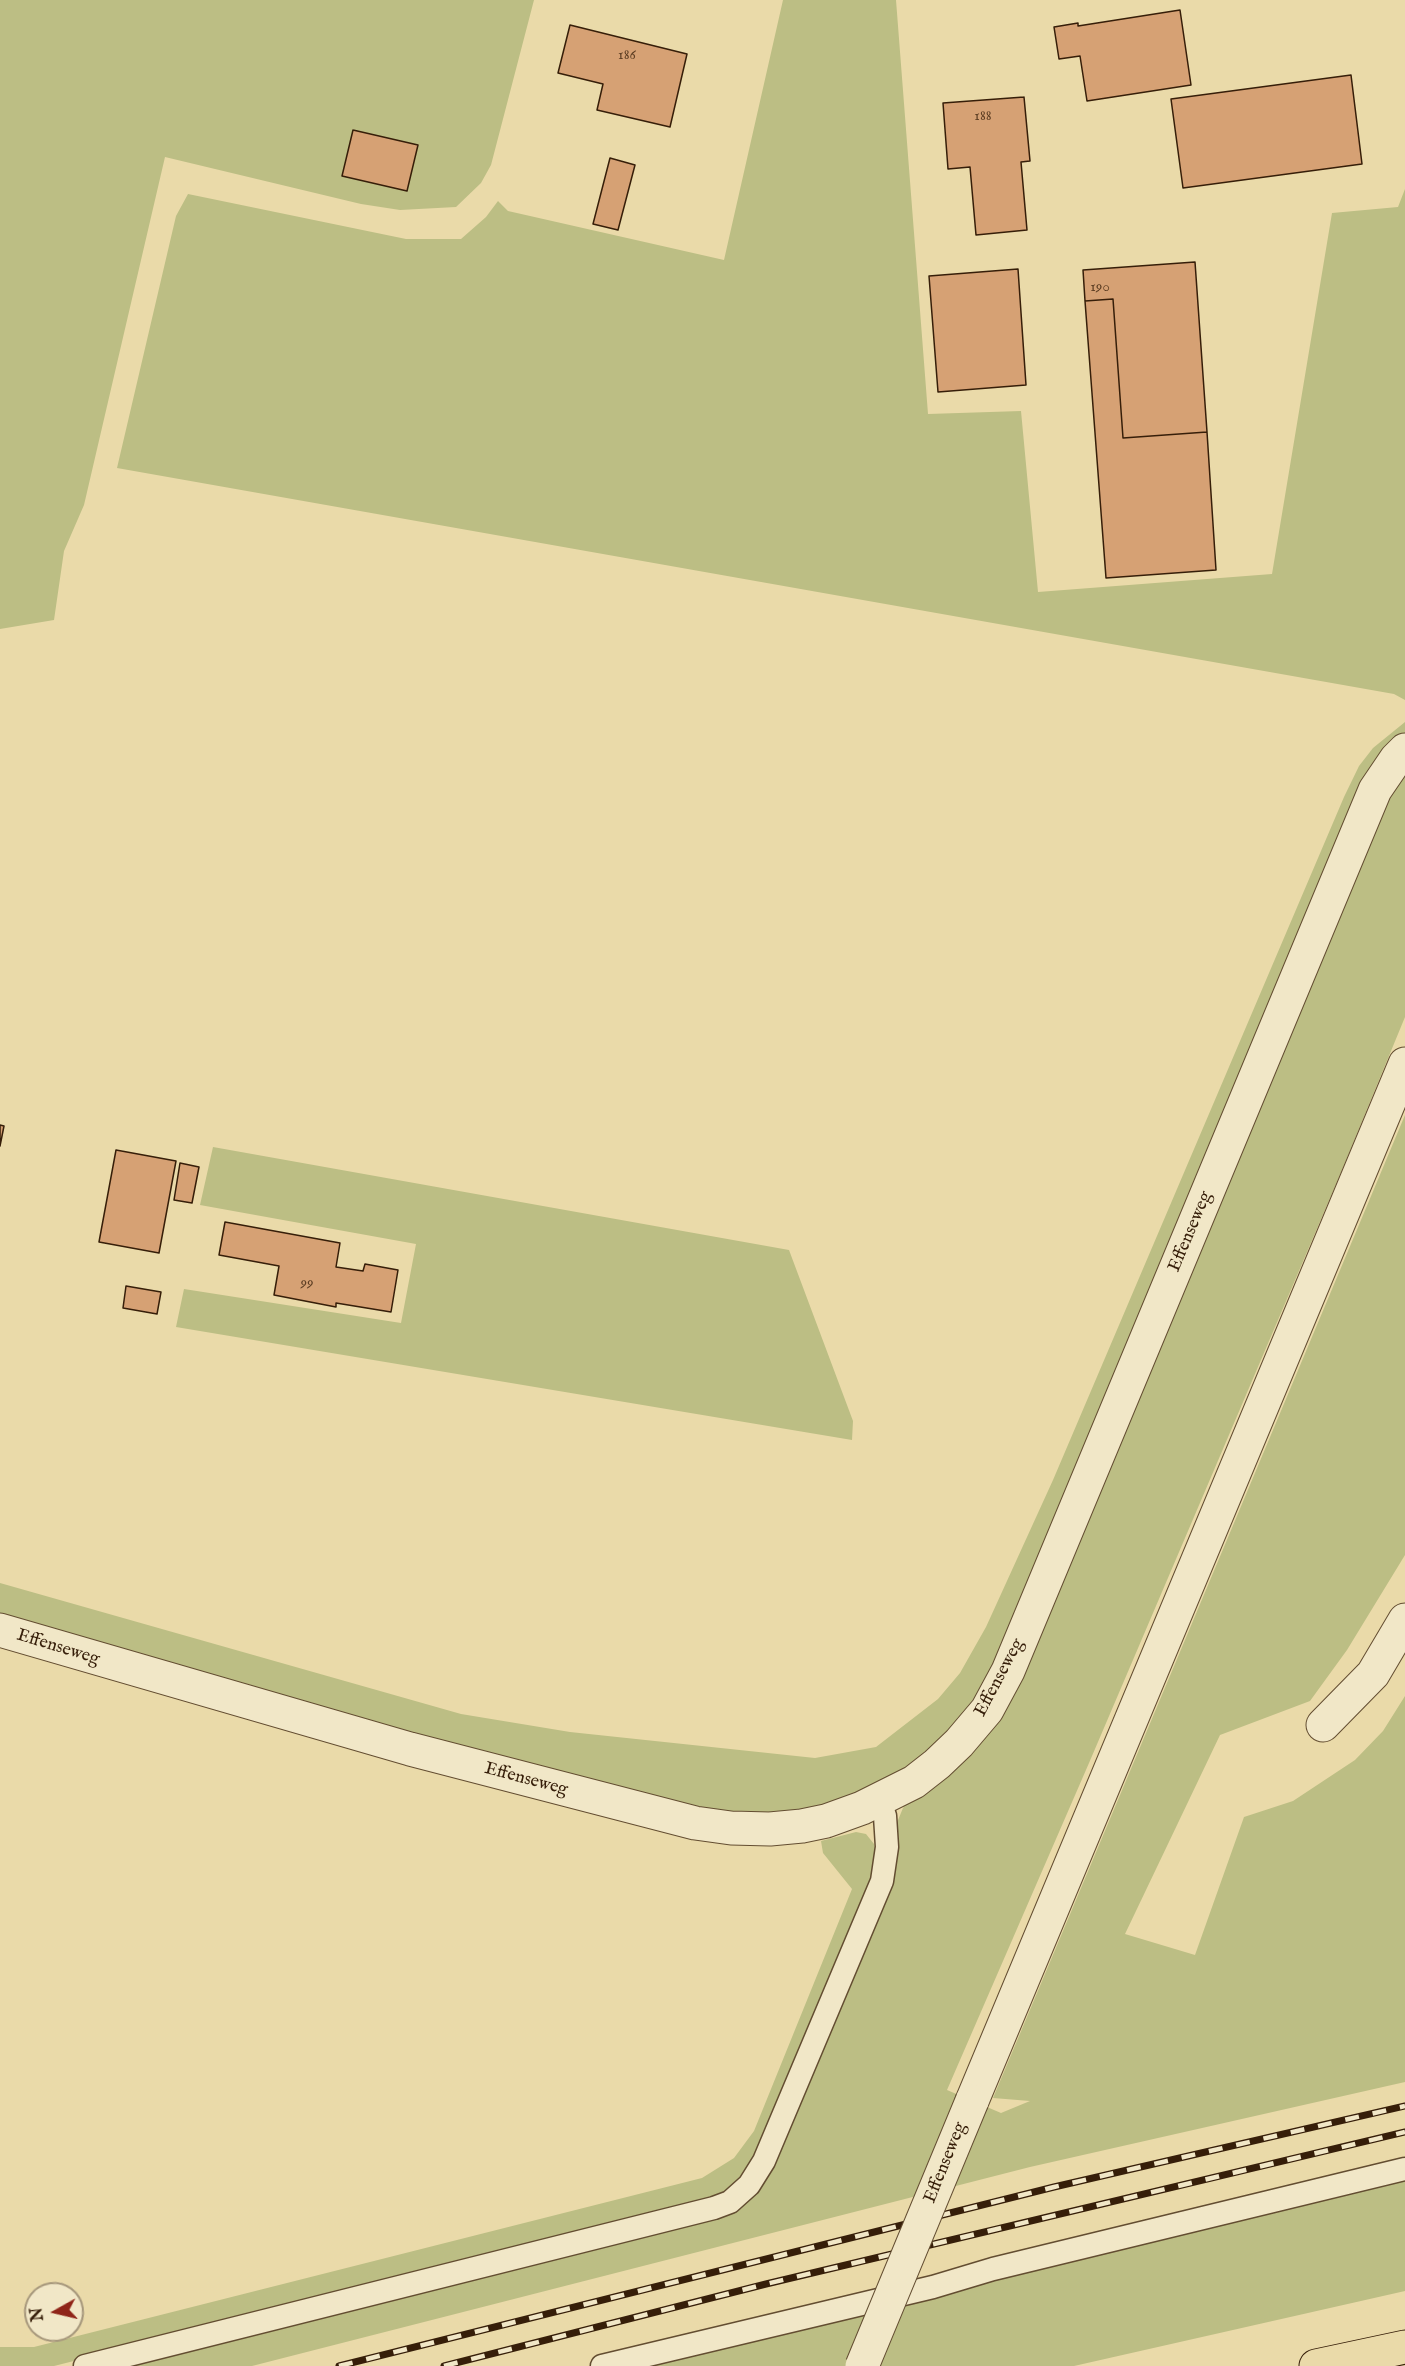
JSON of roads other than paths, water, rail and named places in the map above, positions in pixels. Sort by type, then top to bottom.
[{"type":"highway","points":[[1316,2366],[1405,2346]]},
{"type":"street","name":"Effenseweg","points":[[0,1630],[410,1749],[695,1823],[731,1828],[770,1829],[802,1826],[826,1821],[880,1801],[914,1782],[938,1764],[987,1710],[1008,1671],[1375,790],[1405,750]]},
{"type":"street","name":"Effenseweg","points":[[862,2366],[1405,1064]]},
{"type":"street","points":[[1323,1725],[1373,1674],[1405,1620]]},
{"type":"lane","points":[[85,2366],[714,2208],[730,2202],[749,2185],[764,2161],[882,1881],[887,1846],[885,1816],[880,1801]]},
{"type":"lane","points":[[602,2366],[912,2292],[1005,2266],[1405,2169]]},
{"type":"railway","points":[[339,2366],[1054,2187],[1405,2106]]},
{"type":"railway","points":[[444,2366],[766,2284],[1405,2132]]}]
